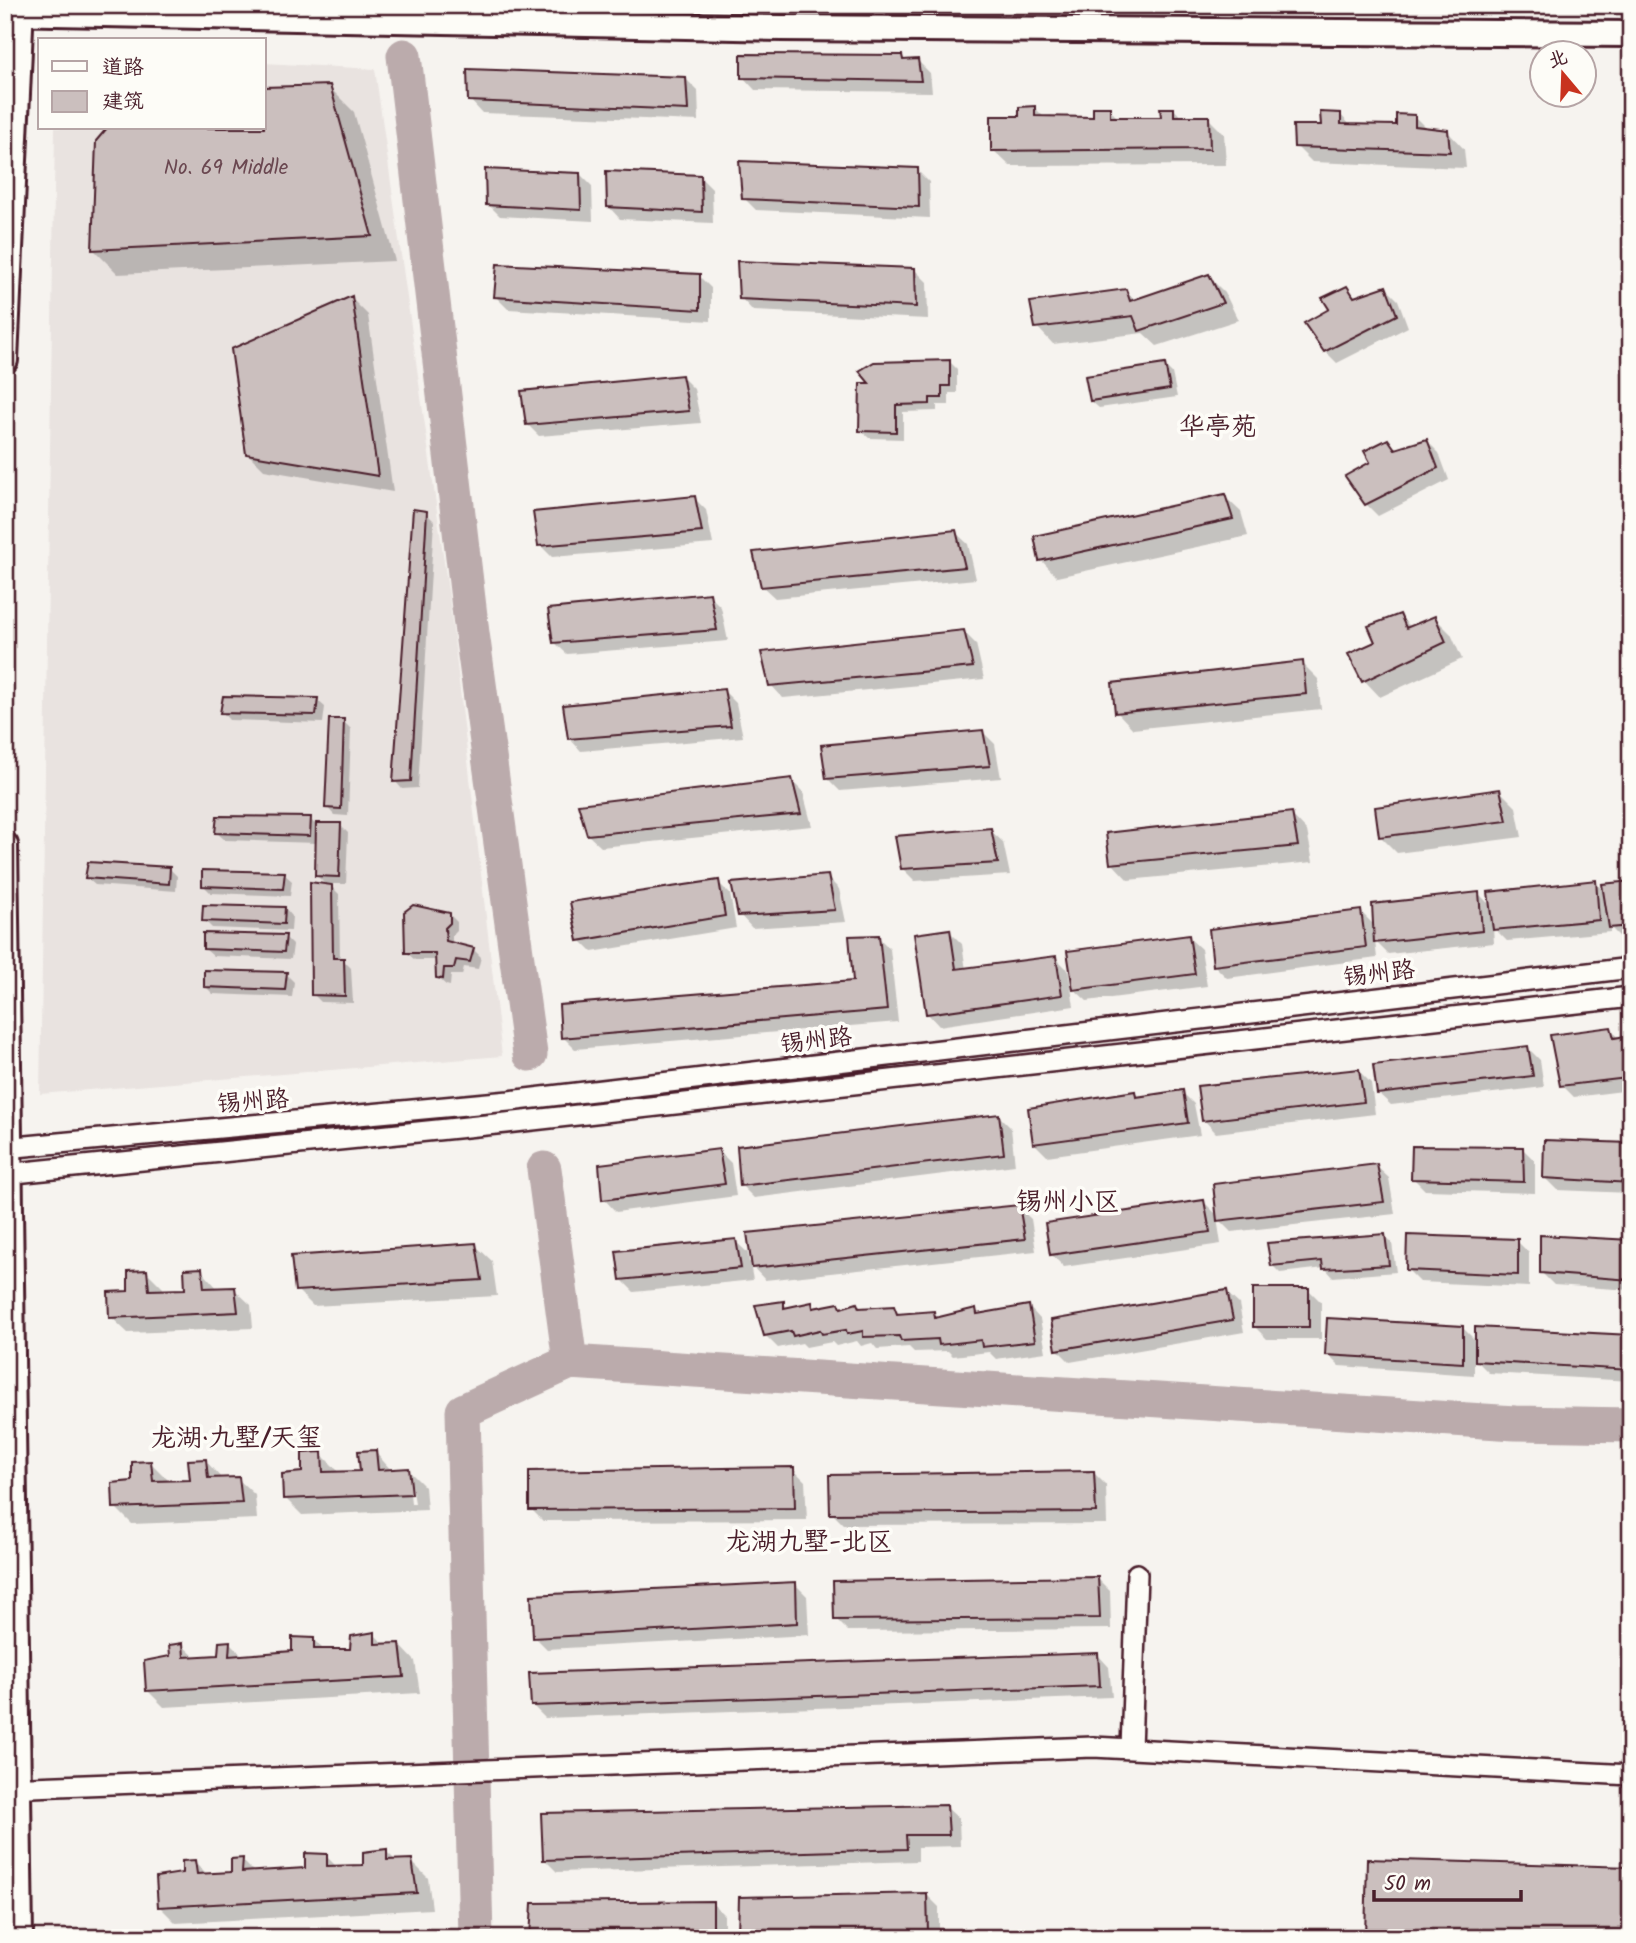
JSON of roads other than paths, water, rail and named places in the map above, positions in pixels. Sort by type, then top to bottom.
[{"type":"main road","points":[[5,360],[16,10],[768,27],[1631,34]]},
{"type":"main road","points":[[5,845],[11,1787],[20,1938]]},
{"type":"street","name":"锡州路","points":[[7,1148],[509,1101],[1631,968]]},
{"type":"street","name":"锡州路","points":[[7,1174],[506,1123],[1631,997]]},
{"type":"street","points":[[1131,1749],[1137,1574]]},
{"type":"street","points":[[11,1787],[1093,1747],[1631,1775]]},
{"type":"waterway","points":[[404,56],[472,633],[530,1054]]},
{"type":"waterway","points":[[544,1169],[570,1362],[1515,1423],[1631,1425]]},
{"type":"waterway","points":[[476,1938],[463,1411],[570,1362]]},
{"type":"district","name":"华亭苑","points":[[1218,426]]},
{"type":"district","name":"锡州小区","points":[[1068,1201]]},
{"type":"district","name":"龙湖·九墅/天玺","points":[[236,1437]]},
{"type":"district","name":"龙湖九墅-北区","points":[[809,1541]]}]
